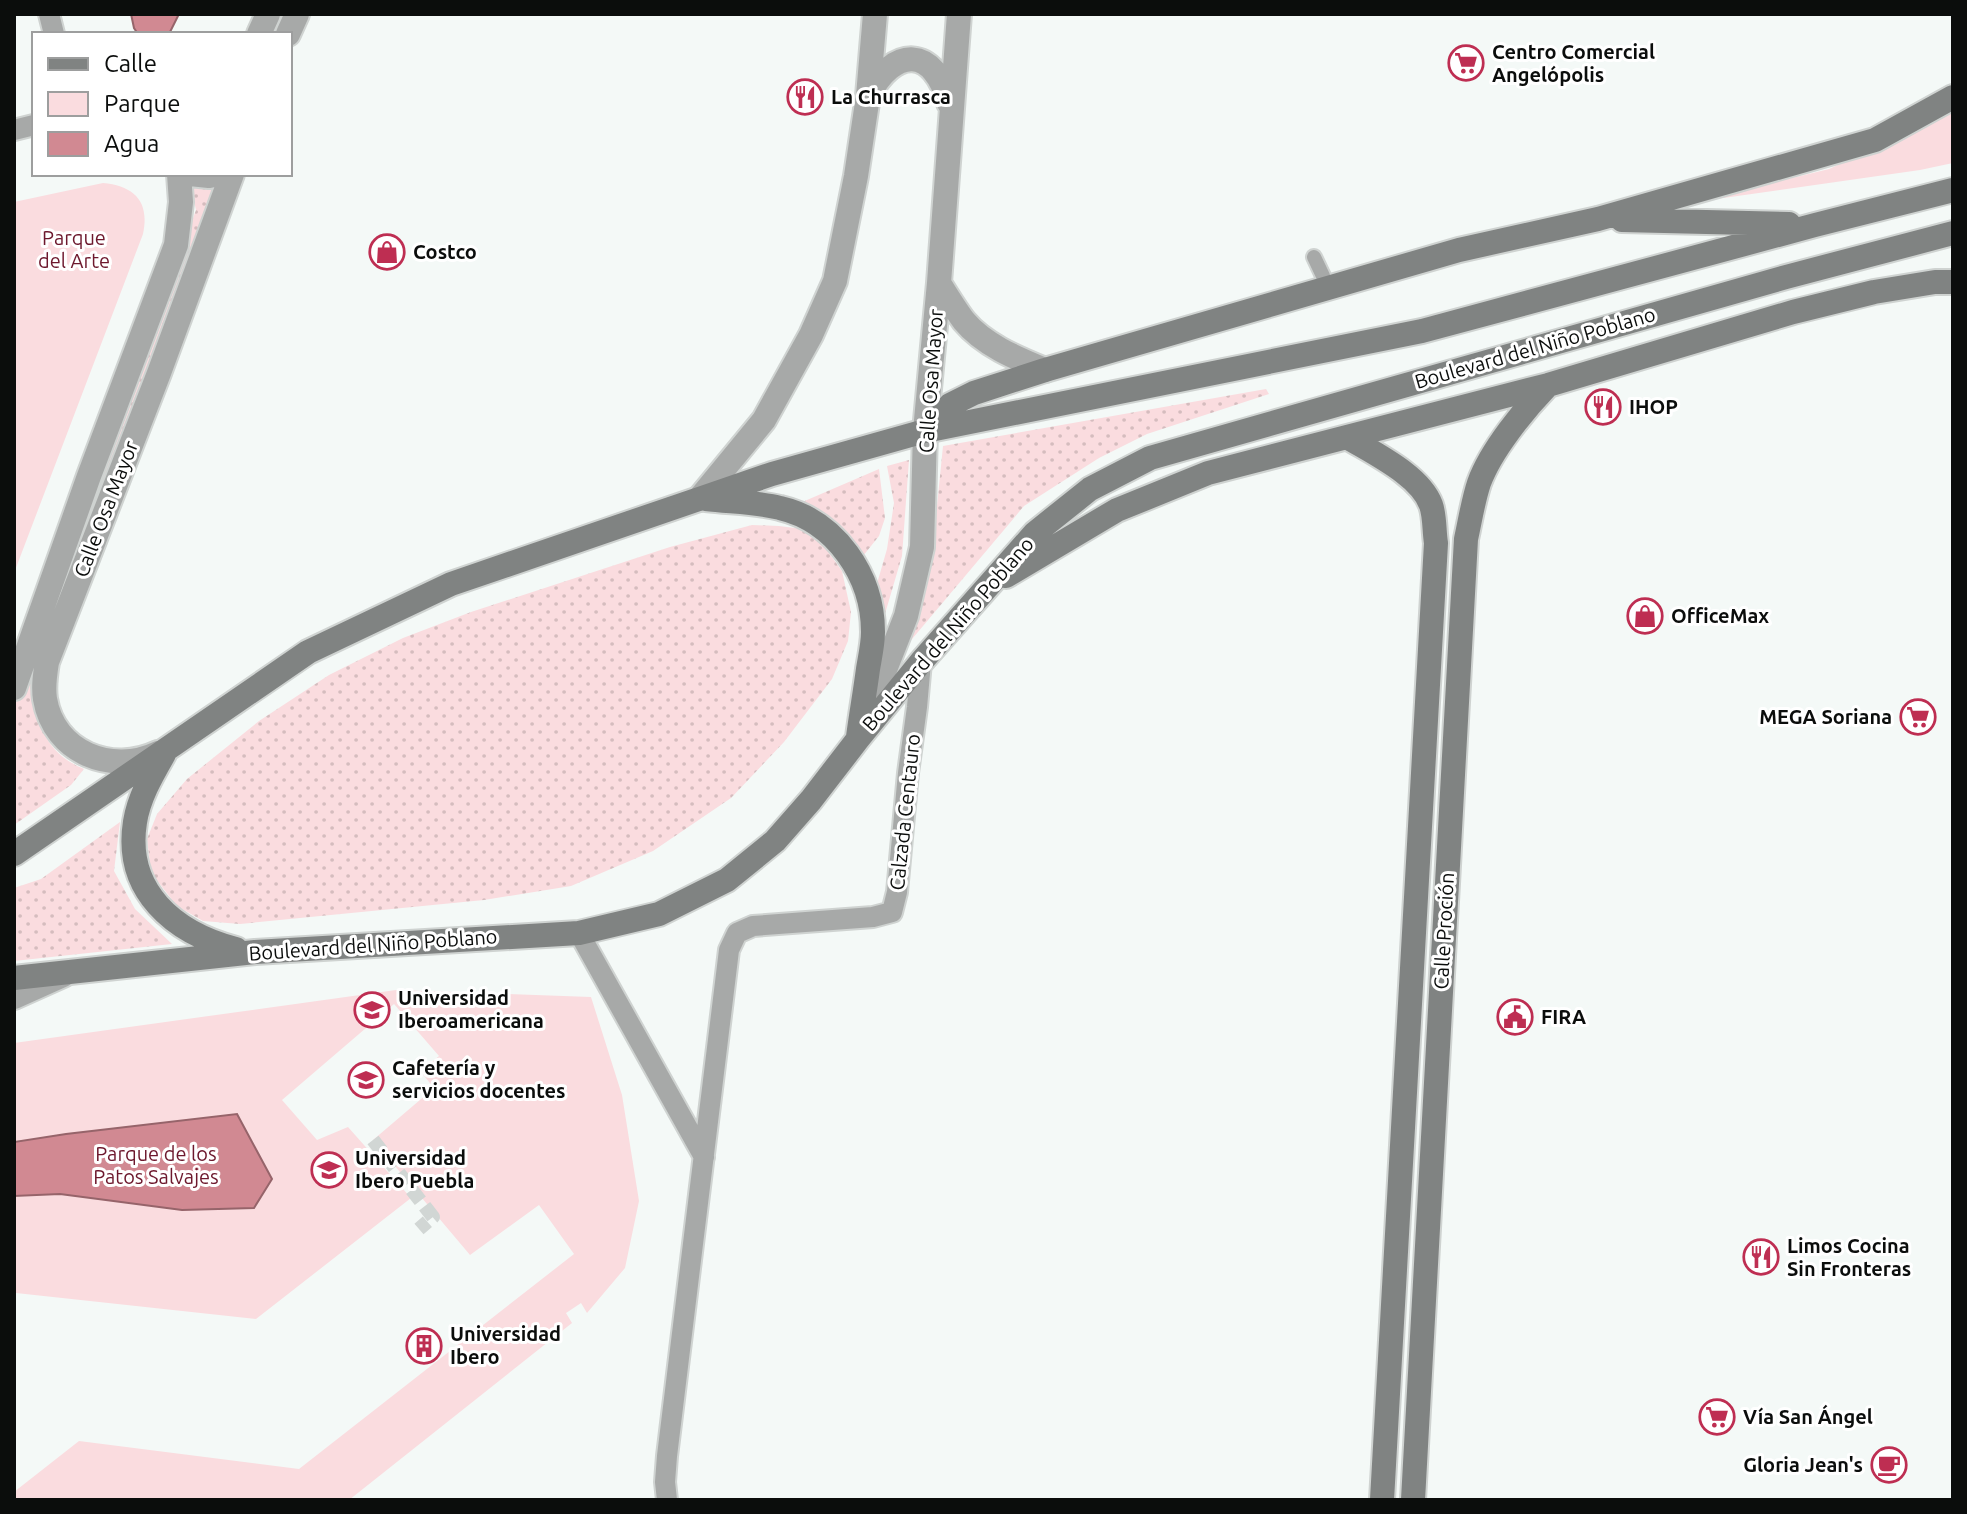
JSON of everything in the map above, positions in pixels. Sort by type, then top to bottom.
[{"type":"main road","points":[[925,431],[950,405],[974,393],[1459,250],[1598,219],[1875,140],[1953,97]]},
{"type":"main road","points":[[14,854],[308,652],[451,584],[772,474],[925,431],[1422,331],[1953,190]]},
{"type":"main road","points":[[1598,219],[1815,225]]},
{"type":"main road","name":"Boulevard del Niño Poblano","points":[[14,978],[255,952],[579,933],[659,914],[727,880],[775,841],[985,588],[1035,533],[1090,489],[1150,458],[1742,289],[1953,233]]},
{"type":"main road","points":[[985,588],[1117,510],[1208,473],[1548,385],[1793,312],[1874,292],[1953,282]]},
{"type":"main road","name":"Calle Proción","points":[[1413,1500],[1466,539],[1479,482],[1524,410],[1548,385]]},
{"type":"main road","name":"Calle Proción","points":[[1347,437],[1400,469],[1417,484],[1431,504],[1436,543],[1382,1500]]},
{"type":"main road","points":[[699,499],[789,511],[813,521],[833,536],[855,563],[871,603],[873,634],[858,739]]},
{"type":"main road","points":[[168,748],[151,776],[135,821],[134,845],[142,882],[167,917],[184,928],[218,944],[255,952]]},
{"type":"main road","points":[[1402,1152],[1432,1153]]},
{"type":"street","points":[[699,499],[764,420],[811,335],[835,281],[868,96],[875,14]]},
{"type":"street","name":"Calle Osa Mayor","points":[[858,739],[906,616],[922,547],[925,431],[959,14]]},
{"type":"street","points":[[868,96],[877,80],[893,64],[905,59],[914,60],[937,72],[951,109]]},
{"type":"street","name":"Calle Osa Mayor","points":[[14,688],[176,245],[181,202],[179,176]]},
{"type":"street","name":"Calle Osa Mayor","points":[[168,748],[147,758],[123,763],[84,753],[69,743],[57,729],[45,700],[44,681],[47,662],[231,176]]},
{"type":"street","points":[[1314,257],[1323,276]]},
{"type":"street","points":[[939,283],[965,322],[989,342],[1008,355],[1045,370]]},
{"type":"street","name":"Calzada Centauro","points":[[667,1500],[667,1456],[729,950],[737,933],[753,926],[873,917],[892,912],[897,892],[921,662]]},
{"type":"street","points":[[579,933],[704,1157]]},
{"type":"street","points":[[14,997],[71,972]]},
{"type":"green space","points":[[1953,112],[1953,163],[1695,202],[1829,169]]},
{"type":"green space","points":[[222,180],[32,685],[45,736],[60,755],[84,769],[71,785],[14,825],[14,707],[196,210],[190,184]]},
{"type":"green space","name":"Parque del Arte","points":[[103,183],[123,188],[137,197],[144,213],[143,234],[14,573],[14,202]]},
{"type":"green space","points":[[1266,389],[1269,394],[1147,434],[1099,458],[1024,506],[907,645],[924,592],[943,446]]},
{"type":"green space","points":[[909,460],[902,556],[882,624],[876,587],[887,549],[894,503],[887,466]]},
{"type":"green space","points":[[879,469],[885,518],[879,536],[863,556],[851,541],[800,503]]},
{"type":"green space","points":[[752,525],[803,529],[822,543],[842,571],[851,612],[848,641],[832,679],[784,742],[731,798],[653,851],[571,886],[484,900],[240,924],[203,921],[177,906],[155,878],[147,839],[157,814],[187,779],[259,721],[329,675],[403,638],[471,612],[670,547]]},
{"type":"green space","points":[[120,822],[114,871],[135,909],[172,944],[14,961],[14,888],[41,879]]},
{"type":"green space","name":"Parque de los Patos Salvajes","points":[[396,990],[591,997],[622,1095],[639,1201],[625,1268],[587,1313],[581,1303],[566,1313],[572,1323],[349,1500],[14,1500],[14,1492],[79,1441],[299,1469],[574,1254],[539,1205],[470,1255],[373,1140],[434,1088],[421,1072],[439,1056],[394,1004],[282,1100],[317,1140],[348,1127],[411,1198],[256,1319],[14,1295],[14,1043]]},
{"type":"water","points":[[131,14],[179,14],[170,32],[137,32]]},
{"type":"water","points":[[237,1114],[272,1179],[254,1208],[182,1210],[60,1194],[14,1196],[14,1142]]},
{"type":"tunnel","points":[[373,1140],[433,1217],[419,1229]]},
{"type":"place","name":"Centro Comercial Angelópolis","points":[[1466,63]]},
{"type":"place","name":"La Churrasca","points":[[805,97]]},
{"type":"place","name":"Costco","points":[[387,252]]},
{"type":"place","name":"IHOP","points":[[1603,407]]},
{"type":"place","name":"OfficeMax","points":[[1645,616]]},
{"type":"place","name":"MEGA Soriana","points":[[1918,717]]},
{"type":"place","name":"Universidad Iberoamericana","points":[[372,1010]]},
{"type":"place","name":"FIRA","points":[[1515,1017]]},
{"type":"place","name":"Cafetería y servicios docentes","points":[[366,1080]]},
{"type":"place","name":"Universidad Ibero Puebla","points":[[329,1170]]},
{"type":"place","name":"Limos Cocina Sin Fronteras","points":[[1761,1257]]},
{"type":"place","name":"Universidad Ibero","points":[[424,1346]]},
{"type":"place","name":"Vía San Ángel","points":[[1717,1417]]},
{"type":"place","name":"Gloria Jean's","points":[[1889,1465]]}]
